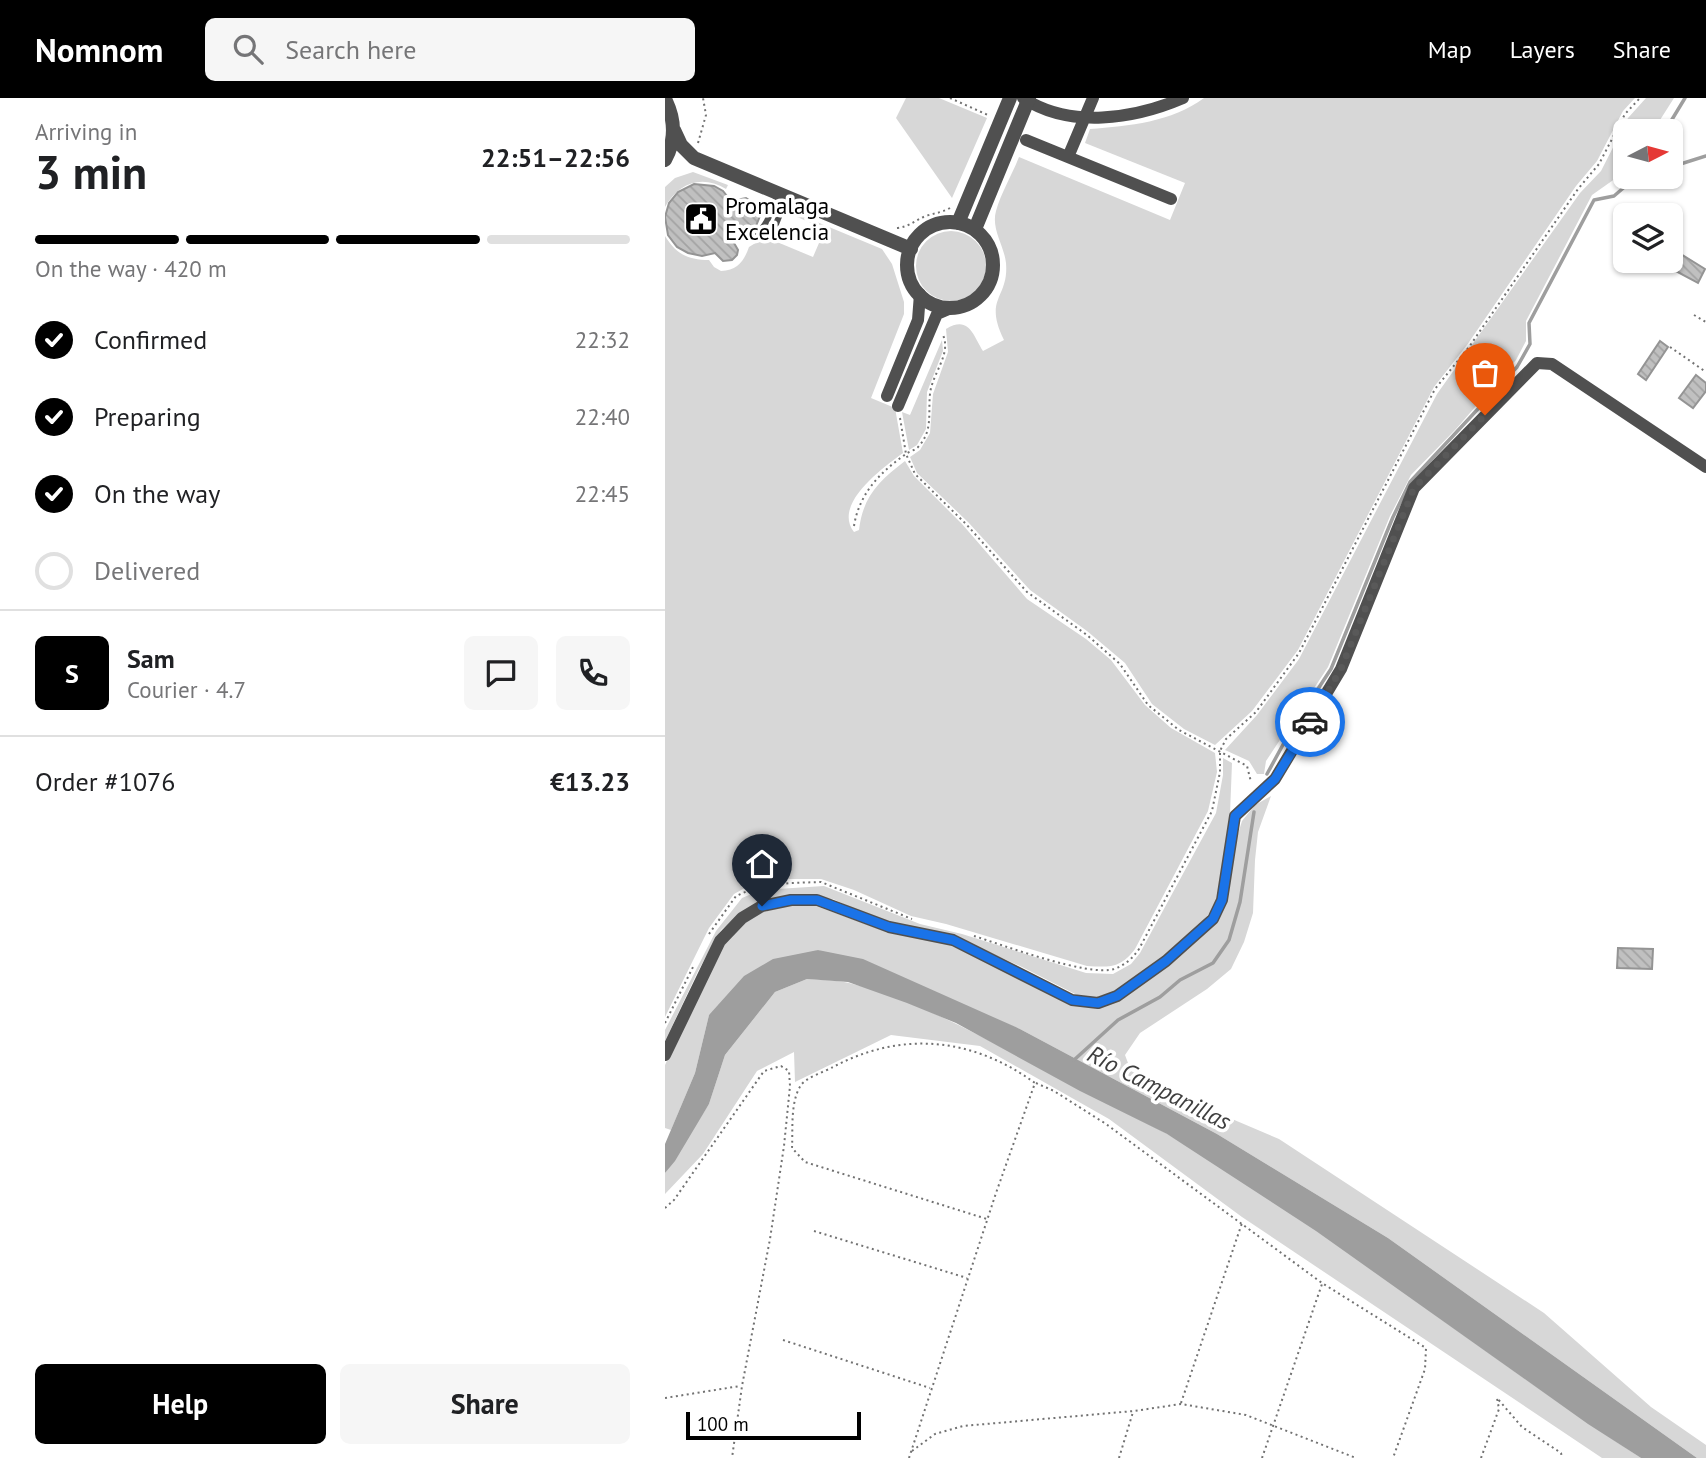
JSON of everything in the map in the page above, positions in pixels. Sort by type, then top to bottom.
[{"type":"street","points":[[958,223],[1010,98]]},
{"type":"street","points":[[1068,157],[1093,98]]},
{"type":"street","points":[[975,229],[1026,99],[1056,112],[1085,117],[1115,117],[1159,108],[1183,98]]},
{"type":"street","points":[[665,99],[681,145],[694,158],[911,249]]},
{"type":"street","points":[[665,162],[674,130]]},
{"type":"street","points":[[1027,140],[1171,199]]},
{"type":"street","points":[[665,162],[694,158]]},
{"type":"street","points":[[946,222],[975,229],[992,251],[992,280],[984,294],[965,307],[940,308],[928,303],[911,284],[907,271],[916,238],[931,226],[946,222]]},
{"type":"street","points":[[887,396],[918,320],[920,294]]},
{"type":"street","points":[[898,406],[937,314],[951,308]]},
{"type":"street","points":[[665,1055],[720,941],[742,918],[762,906],[791,900],[817,900],[889,927],[953,940],[1072,1000],[1098,1003],[1117,996],[1166,961],[1213,919],[1222,900],[1235,816],[1275,779],[1341,669],[1414,488],[1537,363],[1552,364],[1706,467]]},
{"type":"lane","points":[[776,224],[782,195]]},
{"type":"lane","points":[[737,236],[750,236],[764,228],[782,195]]},
{"type":"path","points":[[694,158],[706,115],[703,98]]},
{"type":"path","points":[[950,98],[990,115],[992,111]]},
{"type":"path","points":[[974,936],[1087,969],[1112,970],[1131,961],[1212,811],[1220,772],[1220,751],[1226,739],[1256,712],[1299,653],[1436,389],[1469,347],[1578,189],[1599,164],[1625,114],[1640,98]]},
{"type":"path","points":[[894,229],[907,227],[925,216],[939,214],[951,208]]},
{"type":"path","points":[[1694,315],[1706,322]]},
{"type":"path","points":[[854,526],[856,509],[866,491],[906,454],[918,447],[928,432],[930,393],[945,352],[945,338]]},
{"type":"path","points":[[1670,347],[1706,372]]},
{"type":"path","points":[[898,406],[906,454],[915,474],[966,524],[1027,592],[1087,635],[1120,664],[1148,705],[1179,730],[1247,766],[1255,797]]},
{"type":"path","points":[[706,941],[736,896],[757,887],[790,883],[821,882],[913,919]]},
{"type":"path","points":[[665,1023],[694,964]]},
{"type":"path","points":[[987,1219],[804,1162],[792,1148],[795,1098],[802,1083],[845,1061],[893,1046],[922,1042],[978,1051],[1054,1091],[1106,1124],[1322,1283],[1426,1348],[1425,1369],[1393,1458]]},
{"type":"path","points":[[665,1208],[674,1200],[764,1072],[781,1066],[789,1070],[784,1146],[732,1458]]},
{"type":"path","points":[[909,1458],[987,1219],[1035,1083]]},
{"type":"path","points":[[1181,1404],[1242,1222]]},
{"type":"path","points":[[814,1231],[968,1278]]},
{"type":"path","points":[[1262,1458],[1271,1425],[1322,1283]]},
{"type":"path","points":[[783,1340],[931,1388]]},
{"type":"path","points":[[665,1398],[742,1386]]},
{"type":"path","points":[[1481,1458],[1499,1409],[1497,1398],[1522,1427],[1560,1453],[1562,1458]]},
{"type":"path","points":[[904,1458],[935,1434],[964,1426],[1134,1411],[1181,1404],[1246,1415],[1356,1458]]},
{"type":"path","points":[[1119,1458],[1134,1411]]},
{"type":"shaded area","points":[[906,98],[939,98],[987,118],[952,198],[896,118]]},
{"type":"shaded area","points":[[1204,98],[1635,98],[1619,119],[1613,119],[1613,130],[1597,161],[1576,186],[1467,345],[1434,387],[1298,650],[1252,711],[1215,745],[1184,729],[1152,704],[1125,663],[1087,631],[1030,590],[968,522],[917,473],[910,457],[920,450],[930,433],[933,394],[948,352],[946,329],[960,324],[965,326],[973,333],[983,351],[1004,340],[998,326],[996,306],[1004,284],[1006,263],[996,231],[995,218],[1019,157],[1170,220],[1185,183],[1085,143],[1090,129],[1164,118]]},
{"type":"shaded area","points":[[1646,98],[1674,98],[1661,119],[1628,118]]},
{"type":"shaded area","points":[[1613,147],[1613,180],[1592,195],[1526,321],[1526,341],[1516,360],[1456,429],[1411,475],[1390,516],[1328,667],[1266,761],[1264,774],[1257,774],[1249,761],[1225,750],[1257,715],[1299,659],[1437,394],[1580,193],[1601,171]]},
{"type":"shaded area","points":[[693,172],[728,185],[726,189],[708,182],[691,183],[677,192],[665,207],[665,187],[675,178]]},
{"type":"shaded area","points":[[788,210],[882,249],[892,264],[904,302],[904,314],[871,398],[895,408],[903,453],[873,477],[855,498],[849,521],[854,532],[859,530],[868,498],[887,475],[905,461],[914,476],[962,524],[1027,599],[1086,639],[1111,660],[1145,705],[1171,728],[1215,753],[1217,772],[1208,811],[1135,949],[1119,963],[1087,966],[911,916],[854,890],[821,879],[787,879],[752,884],[734,894],[709,928],[665,1017],[665,236],[683,255],[709,260],[721,271],[736,267],[749,247],[765,237],[813,257],[825,229],[788,213]]},
{"type":"shaded area","points":[[951,231],[976,241],[986,266],[976,291],[951,301],[926,291],[916,266],[926,241]]},
{"type":"shaded area","points":[[942,340],[943,351],[927,392],[926,429],[917,445],[909,450],[902,412],[910,415]]},
{"type":"shaded area","points":[[1223,758],[1232,763],[1230,814],[1216,905],[1193,933],[1116,992],[1097,998],[1077,995],[958,938],[893,924],[833,899],[790,896],[736,917],[721,930],[665,1041],[665,1030],[716,931],[742,898],[761,890],[824,886],[920,924],[962,934],[1086,973],[1113,974],[1131,964],[1140,953],[1216,813],[1223,775]]},
{"type":"shaded area","points":[[1271,796],[1258,832],[1253,913],[1244,942],[1231,969],[1207,989],[1140,1033],[1125,1055],[1131,1071],[1185,1099],[1279,1139],[1544,1313],[1651,1407],[1706,1445],[1706,1458],[1697,1458],[1388,1238],[1217,1134],[1020,1029],[818,950],[709,1015],[695,1073],[671,1130],[665,1128],[665,1065],[722,946],[737,928],[760,913],[785,906],[813,905],[882,930],[945,943],[1092,1008],[1109,1005],[1127,995],[1208,929],[1242,821],[1255,805]]},
{"type":"shaded area","points":[[818,950],[863,959],[1020,1029],[1217,1134],[1388,1238],[1697,1458],[1641,1458],[1588,1424],[1316,1231],[1167,1134],[1080,1091],[956,1023],[848,982],[807,979],[775,992],[725,1055],[709,1104],[665,1173],[665,1144],[695,1073],[709,1015],[744,976],[773,959]]},
{"type":"shaded area","points":[[807,979],[849,983],[906,1001],[987,1039],[1169,1135],[1289,1212],[1641,1458],[1602,1458],[1242,1217],[1109,1119],[980,1046],[891,1035],[795,1082],[794,1052],[757,1071],[703,1154],[665,1194],[665,1173],[709,1104],[725,1055],[775,992]]},
{"type":"building","points":[[694,184],[714,186],[723,191],[731,201],[746,198],[758,206],[760,216],[756,226],[746,230],[727,231],[738,250],[732,260],[723,261],[715,253],[702,256],[688,253],[677,247],[668,235],[665,217],[669,203],[678,192]]},
{"type":"building","points":[[1683,255],[1705,269],[1698,283],[1679,273],[1683,273]]},
{"type":"building","points":[[1660,341],[1668,347],[1646,380],[1638,374]]},
{"type":"building","points":[[1696,375],[1706,383],[1706,391],[1693,408],[1679,398]]},
{"type":"building","points":[[1618,948],[1653,949],[1652,969],[1617,968]]},
{"type":"waterway","points":[[1672,119],[1685,98]]},
{"type":"waterway","points":[[1683,163],[1706,156]]},
{"type":"waterway","points":[[1267,774],[1291,730],[1331,669],[1410,482],[1517,367],[1530,344],[1529,323],[1594,200],[1614,196],[1622,189]]},
{"type":"waterway","name":"Río Campanillas","points":[[1074,1060],[1118,1020],[1160,997],[1180,980],[1213,963],[1229,940],[1240,902],[1254,812]]},
{"type":"way so far","points":[[1310,722],[1341,669],[1414,488],[1485,415]]},
{"type":"place","name":"Promalaga Excelencia","points":[[701,219]]},
{"type":"route","points":[[762,906],[791,900],[817,900],[889,927],[953,940],[1072,1000],[1098,1003],[1117,996],[1166,961],[1213,919],[1222,900],[1235,816],[1275,779],[1310,722]]}]
